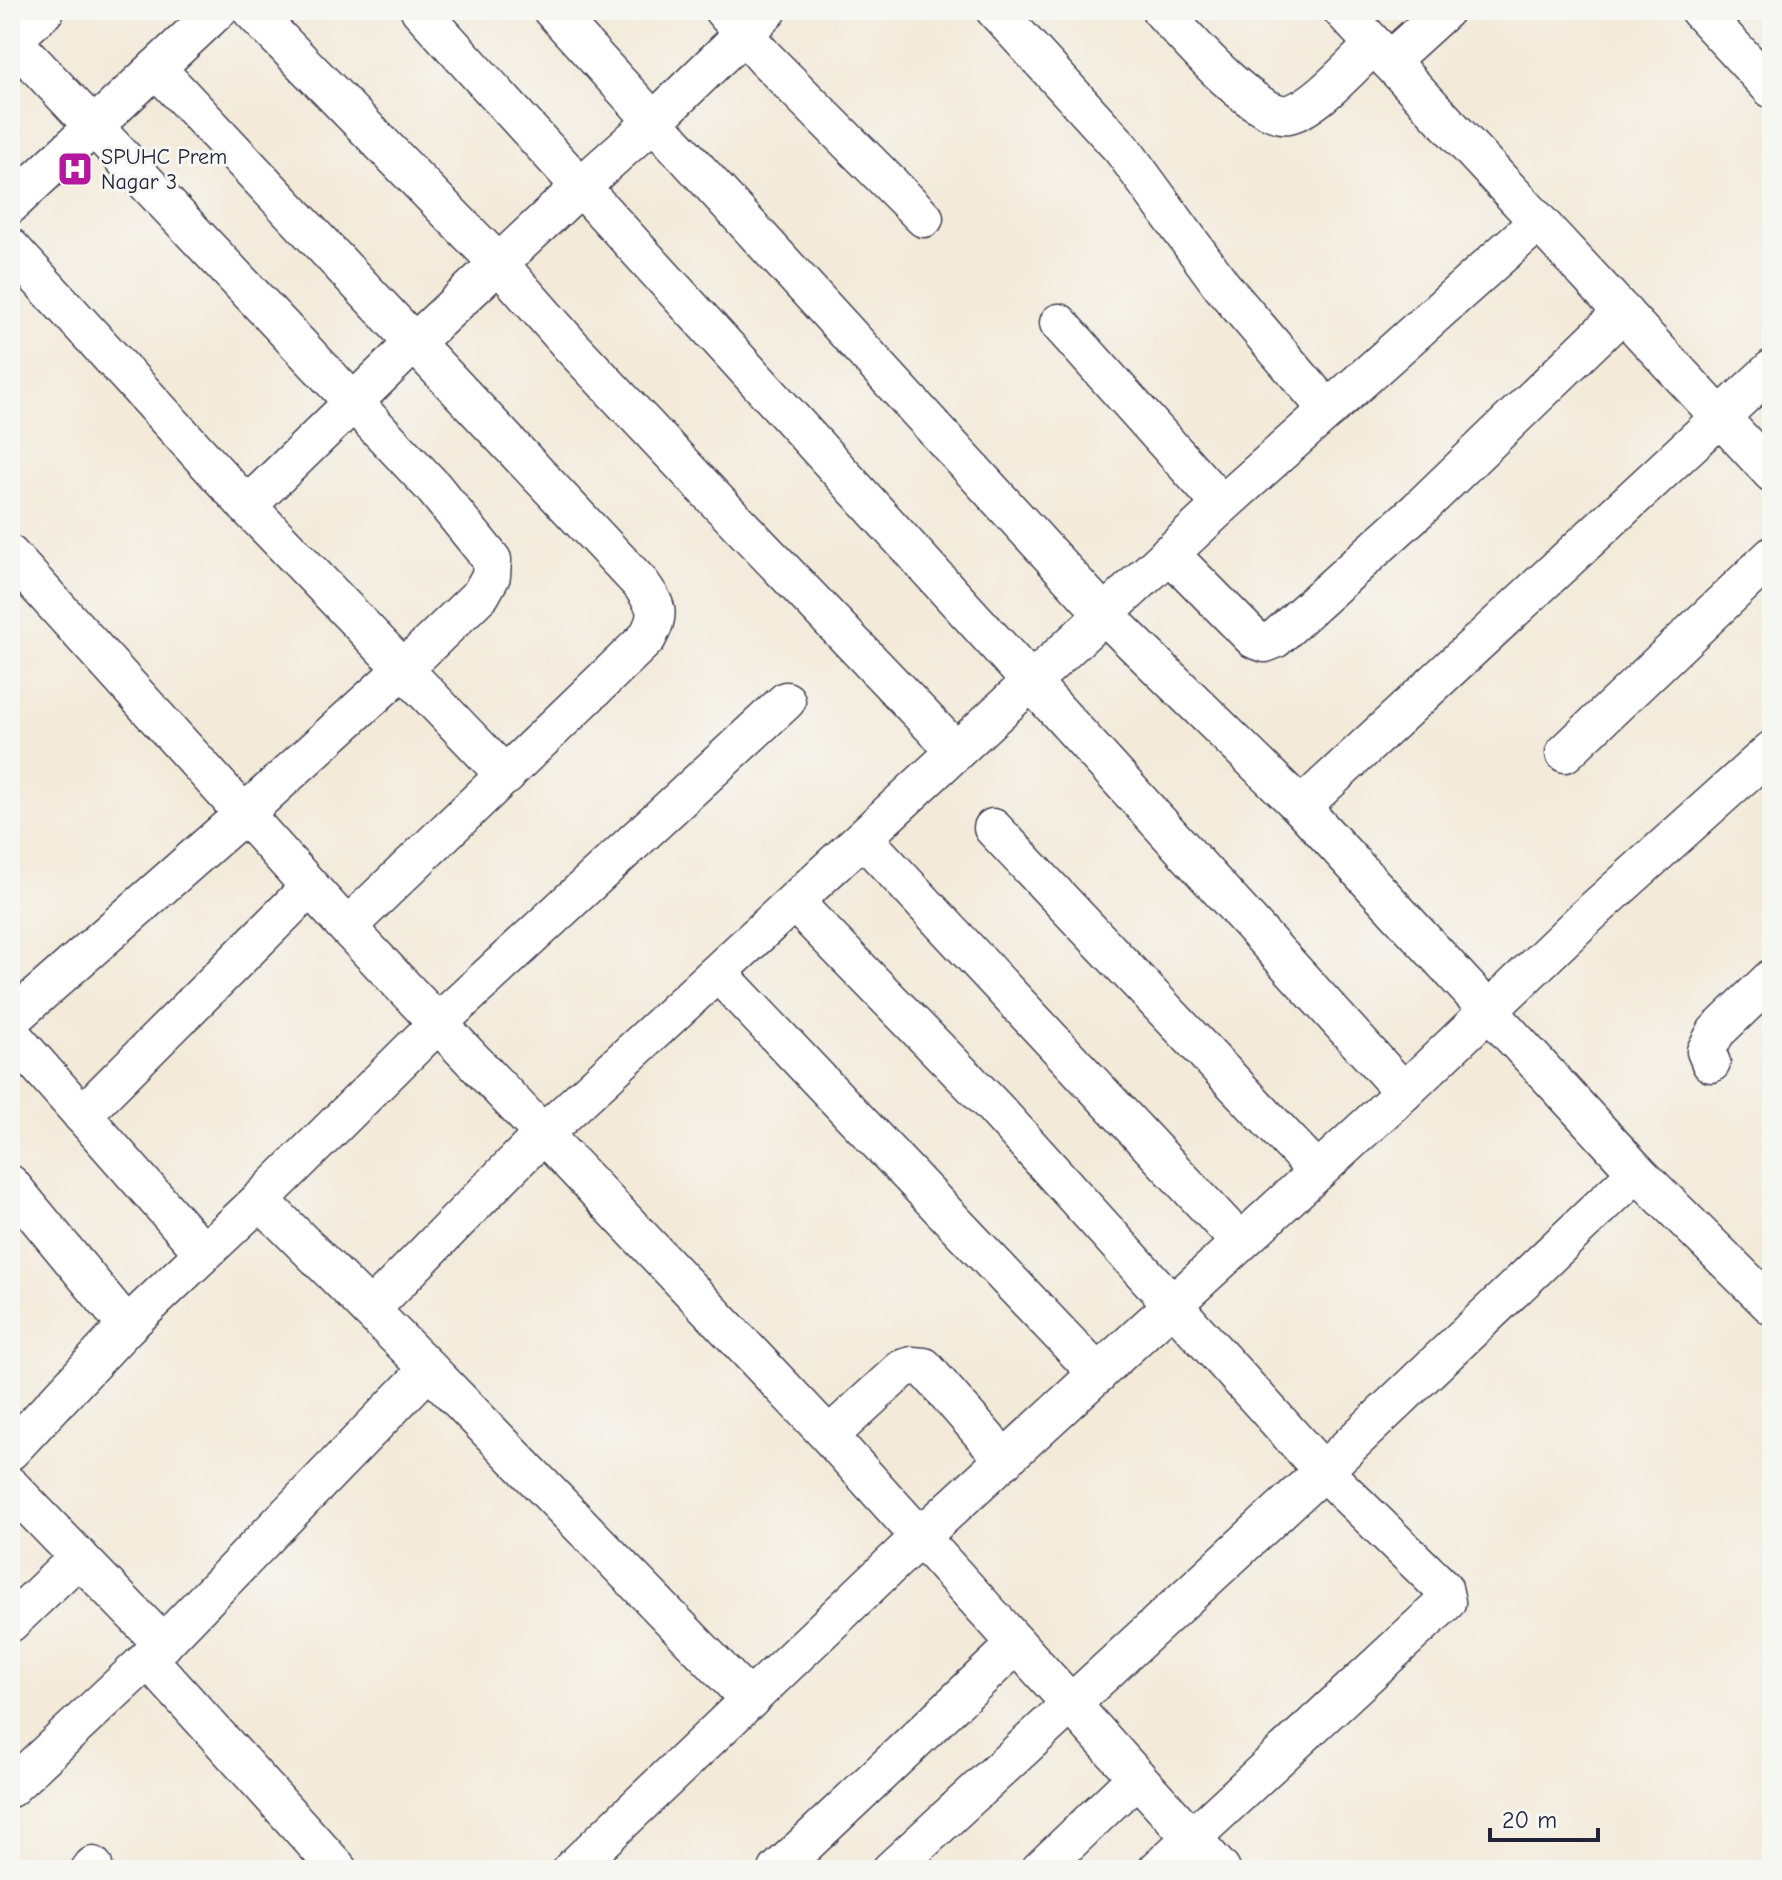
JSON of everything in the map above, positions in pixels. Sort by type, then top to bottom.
[{"type":"street","points":[[10,1020],[403,669],[481,594],[491,576],[492,560],[433,487],[11,41],[45,10]]},
{"type":"street","points":[[10,205],[218,10]]},
{"type":"street","points":[[251,10],[499,264],[653,433],[956,751]]},
{"type":"street","points":[[420,10],[1404,1092]]},
{"type":"street","points":[[552,10],[1104,614],[1301,807],[1637,1172],[1772,1306]]},
{"type":"street","points":[[995,10],[1122,149],[1222,286],[1328,410]]},
{"type":"street","points":[[1161,10],[1226,79],[1266,110],[1285,115],[1307,106],[1445,10]]},
{"type":"street","points":[[1342,10],[1772,473]]},
{"type":"street","points":[[1699,10],[1772,89]]},
{"type":"street","points":[[247,506],[414,343],[655,120],[745,18],[765,58],[924,218]]},
{"type":"street","points":[[156,68],[641,584],[656,604],[656,621],[647,638],[347,927]]},
{"type":"street","points":[[370,1310],[543,1134],[1169,553],[1538,222]]},
{"type":"street","points":[[10,247],[247,506],[506,776]]},
{"type":"street","points":[[1169,553],[1254,639],[1265,643],[1275,639],[1418,510],[1623,312]]},
{"type":"street","points":[[1059,323],[1222,505]]},
{"type":"street","points":[[1301,807],[1772,369]]},
{"type":"street","points":[[10,555],[347,927],[829,1436],[1221,1870]]},
{"type":"street","points":[[1565,753],[1772,556]]},
{"type":"street","points":[[10,1451],[127,1326],[260,1200],[438,1023],[786,701]]},
{"type":"street","points":[[571,1870],[919,1538],[1404,1092],[1584,919],[1772,750]]},
{"type":"street","points":[[993,828],[1317,1171]]},
{"type":"street","points":[[864,839],[1240,1242]]},
{"type":"street","points":[[82,1115],[310,887]]},
{"type":"street","points":[[794,902],[994,1107],[1323,1471],[1443,1588],[1446,1602],[1157,1870]]},
{"type":"street","points":[[718,973],[1098,1374]]},
{"type":"street","points":[[1711,1063],[1706,1051],[1716,1032],[1772,978]]},
{"type":"street","points":[[10,1033],[203,1252]]},
{"type":"street","points":[[891,1870],[1323,1471],[1637,1172]]},
{"type":"street","points":[[10,1184],[127,1326]]},
{"type":"street","points":[[260,1200],[429,1369],[750,1700]]},
{"type":"street","points":[[829,1436],[902,1369],[924,1367],[1005,1460]]},
{"type":"street","points":[[10,1788],[155,1651],[429,1369]]},
{"type":"street","points":[[10,1486],[79,1557],[339,1870]]},
{"type":"street","points":[[10,1623],[79,1557]]},
{"type":"street","points":[[778,1870],[1017,1644]]},
{"type":"street","points":[[1040,1870],[1137,1777]]},
{"type":"place","name":"SPUHC Prem Nagar 3","points":[[75,169]]}]
